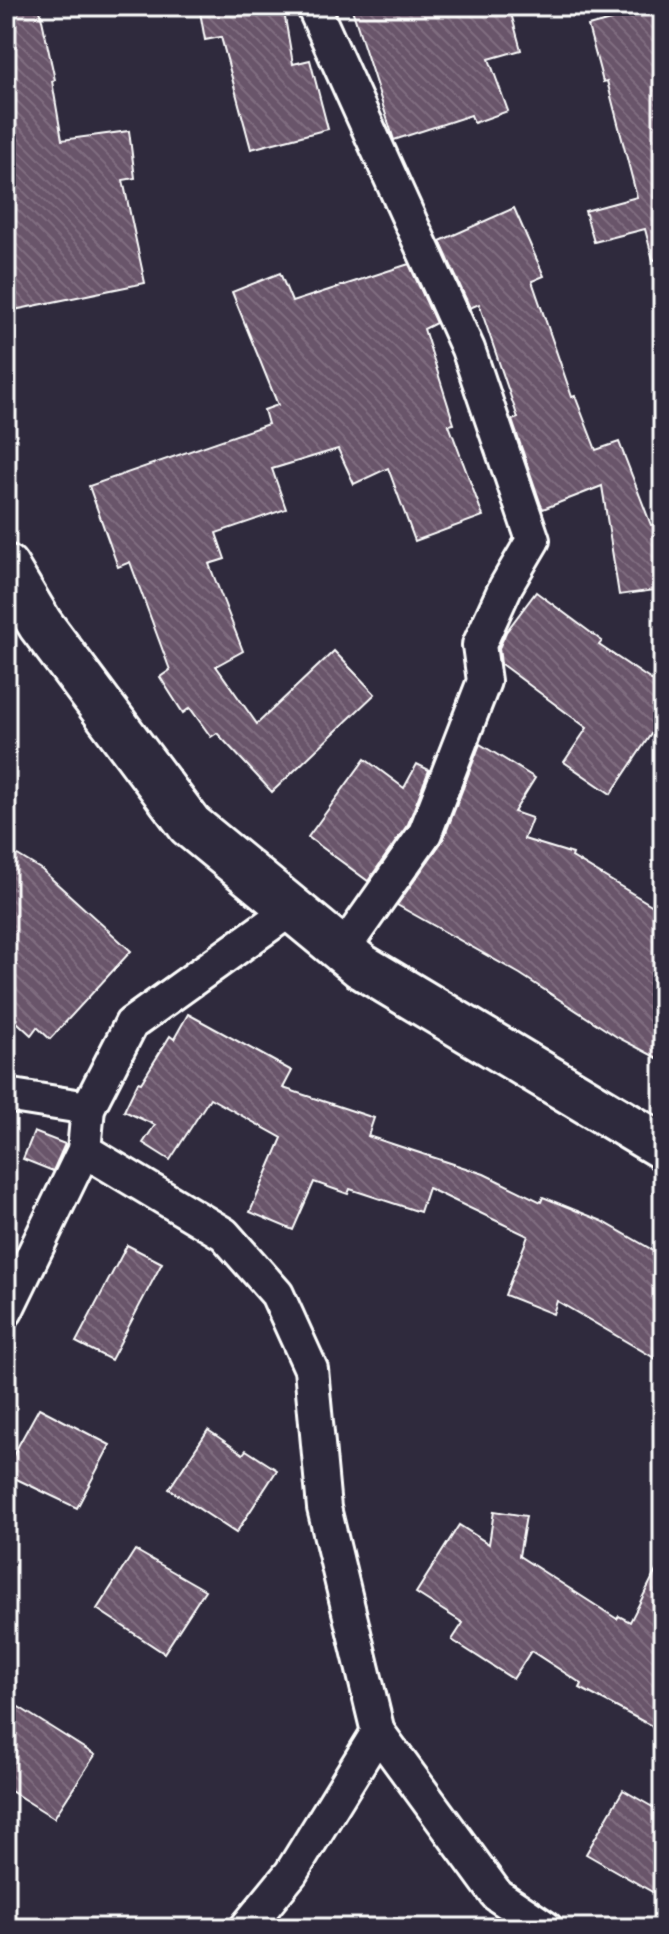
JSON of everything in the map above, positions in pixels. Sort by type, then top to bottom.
[{"type":"street","points":[[313,6],[468,349],[533,540],[506,586],[479,645],[484,681],[425,833],[342,951]]},
{"type":"street","points":[[6,567],[40,624],[190,825],[361,966],[663,1147]]},
{"type":"street","points":[[6,1311],[84,1150],[88,1108],[131,1024],[290,910]]},
{"type":"street","points":[[6,1095],[88,1108]]},
{"type":"street","points":[[84,1150],[224,1234],[277,1294],[311,1369],[324,1508],[378,1732],[497,1895],[546,1928]]},
{"type":"street","points":[[246,1928],[291,1873],[378,1732]]},
{"type":"building","points":[[6,6],[39,6],[55,80],[52,81],[62,140],[129,131],[135,178],[123,180],[145,283],[14,310],[6,268]]},
{"type":"building","points":[[199,6],[283,6],[293,64],[310,60],[328,129],[251,149],[221,37],[205,40]]},
{"type":"building","points":[[351,6],[509,6],[521,50],[489,59],[508,111],[474,123],[471,115],[394,140]]},
{"type":"building","points":[[663,6],[663,259],[653,260],[645,229],[594,242],[585,211],[637,197],[607,81],[603,82],[588,26]]},
{"type":"building","points":[[514,208],[544,276],[532,281],[572,397],[575,396],[596,450],[619,442],[651,525],[663,524],[663,589],[619,595],[602,486],[543,509],[541,505],[512,420],[518,418],[479,304],[470,308],[440,241]]},
{"type":"building","points":[[409,264],[436,323],[424,329],[454,424],[449,425],[483,516],[415,541],[388,468],[354,484],[338,449],[272,469],[286,509],[216,533],[225,559],[209,564],[243,651],[216,666],[257,724],[334,651],[375,694],[272,792],[217,733],[211,737],[190,708],[183,713],[160,677],[170,670],[130,562],[118,567],[89,486],[268,424],[264,410],[278,405],[232,292],[280,273],[292,302]]},
{"type":"building","points":[[536,592],[602,641],[599,645],[663,688],[663,716],[611,794],[564,762],[587,728],[501,664],[499,648],[506,632]]},
{"type":"building","points":[[480,744],[535,778],[514,812],[532,818],[524,839],[573,854],[572,857],[663,912],[663,1061],[617,1037],[520,974],[397,905],[443,840]]},
{"type":"building","points":[[365,759],[404,788],[417,764],[429,770],[408,824],[368,881],[308,837]]},
{"type":"building","points":[[6,848],[42,870],[131,951],[50,1039],[37,1027],[31,1035],[6,1012]]},
{"type":"building","points":[[188,1014],[292,1071],[283,1088],[374,1118],[368,1136],[484,1174],[541,1202],[543,1197],[602,1221],[663,1256],[663,1363],[557,1301],[553,1314],[505,1295],[528,1236],[428,1188],[420,1212],[350,1189],[348,1194],[314,1182],[293,1230],[250,1212],[282,1138],[210,1098],[170,1160],[143,1143],[155,1125],[124,1111],[138,1082],[141,1083],[170,1036],[174,1039]]},
{"type":"building","points":[[34,1132],[65,1144],[53,1171],[23,1159]]},
{"type":"building","points":[[127,1245],[162,1263],[111,1360],[76,1342]]},
{"type":"building","points":[[39,1408],[110,1445],[77,1508],[6,1474],[6,1468]]},
{"type":"building","points":[[208,1430],[243,1454],[246,1450],[277,1470],[236,1533],[169,1489]]},
{"type":"building","points":[[494,1511],[526,1516],[519,1556],[617,1619],[619,1616],[630,1622],[663,1557],[663,1732],[580,1688],[582,1684],[531,1651],[513,1679],[452,1640],[463,1623],[416,1593],[459,1525],[489,1544]]},
{"type":"building","points":[[135,1550],[205,1590],[164,1653],[97,1609]]},
{"type":"building","points":[[6,1699],[95,1755],[54,1818],[6,1788]]},
{"type":"building","points":[[623,1790],[663,1813],[663,1898],[586,1854]]}]
